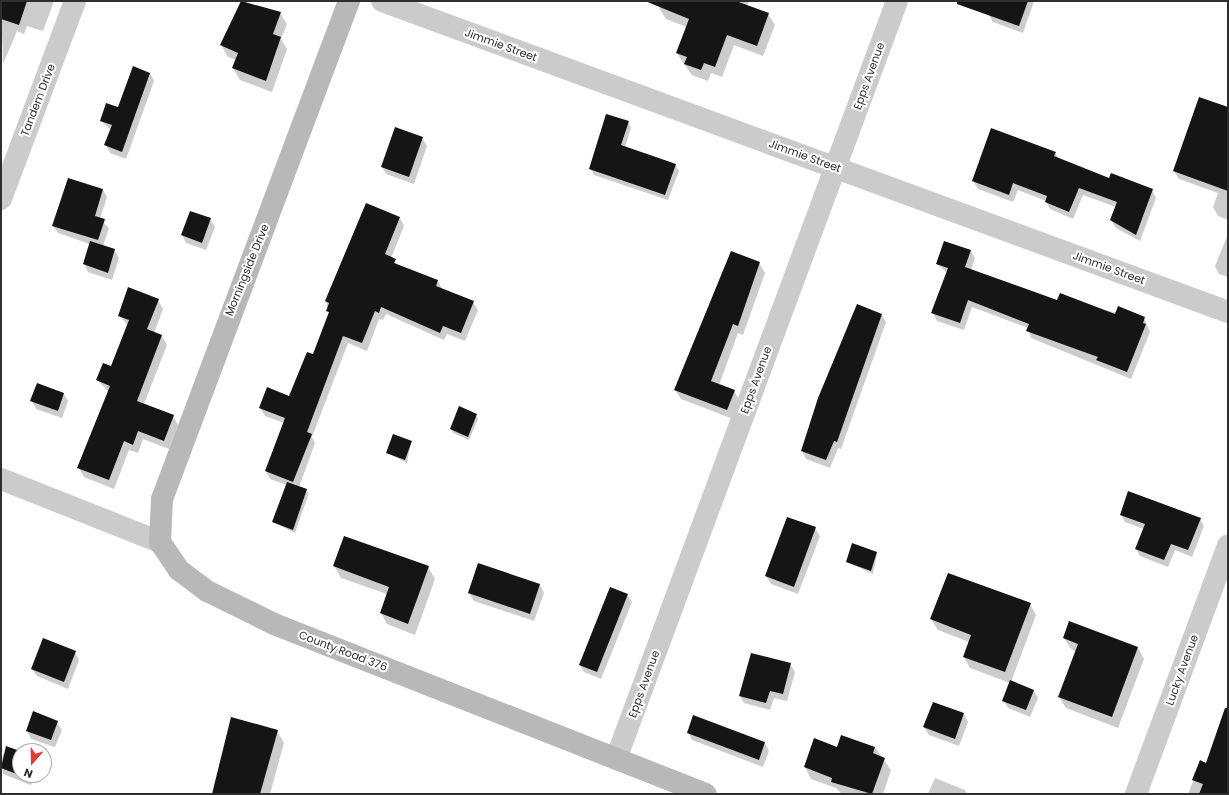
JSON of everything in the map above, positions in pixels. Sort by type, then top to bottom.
[{"type":"street","name":"Tandem Drive","points":[[1,199],[75,1]]},
{"type":"street","name":"Morningside Drive","points":[[160,542],[162,499],[349,1]]},
{"type":"street","name":"Jimmie Street","points":[[382,1],[1228,312]]},
{"type":"street","name":"Epps Avenue","points":[[616,758],[897,1]]},
{"type":"street","points":[[1,479],[160,542]]},
{"type":"street","name":"County Road 376","points":[[160,542],[179,570],[207,591],[274,624],[706,794]]},
{"type":"street","name":"Lucky Avenue","points":[[1136,794],[1228,545]]},
{"type":"building","points":[[1,1],[27,1],[19,25],[1,19]]},
{"type":"building","points":[[241,1],[281,12],[273,34],[281,37],[266,81],[232,68],[238,53],[220,45]]},
{"type":"building","points":[[645,1],[736,1],[769,13],[757,46],[727,35],[715,67],[704,63],[701,70],[684,64],[687,57],[676,53],[689,19]]},
{"type":"building","points":[[957,1],[1028,1],[1019,26],[957,4]]},
{"type":"building","points":[[133,66],[150,73],[122,152],[104,145],[112,125],[100,121],[106,103],[118,107]]},
{"type":"building","points":[[1199,97],[1228,107],[1228,191],[1173,171]]},
{"type":"building","points":[[606,114],[629,121],[621,145],[676,164],[665,195],[589,169]]},
{"type":"building","points":[[395,127],[423,137],[409,177],[381,167]]},
{"type":"building","points":[[991,128],[1056,152],[1054,156],[1109,178],[1111,173],[1153,189],[1136,235],[1110,220],[1117,202],[1079,188],[1069,212],[1045,202],[1047,196],[1013,183],[1009,195],[972,181]]},
{"type":"building","points":[[68,178],[103,189],[95,216],[105,219],[98,240],[52,226]]},
{"type":"building","points":[[366,203],[400,217],[385,254],[396,259],[394,263],[438,280],[436,286],[474,301],[461,333],[443,326],[440,333],[381,307],[379,313],[375,311],[362,343],[343,336],[307,432],[312,434],[293,482],[265,471],[285,418],[259,408],[267,387],[289,396],[307,352],[313,354],[329,312],[326,311],[329,303],[325,301]]},
{"type":"building","points":[[190,211],[211,218],[202,243],[181,235]]},
{"type":"building","points":[[90,241],[115,249],[108,273],[83,264]]},
{"type":"building","points":[[944,241],[971,250],[965,267],[1057,300],[1060,293],[1115,314],[1118,306],[1145,317],[1143,323],[1146,324],[1127,372],[1096,360],[1098,357],[1026,331],[1029,324],[968,300],[960,323],[931,313],[948,268],[936,264]]},
{"type":"building","points":[[731,251],[760,262],[738,326],[733,324],[711,381],[735,390],[727,410],[674,390]]},
{"type":"building","points":[[128,287],[159,299],[147,329],[162,335],[137,401],[174,415],[164,441],[138,431],[133,445],[124,441],[109,480],[77,468],[110,386],[96,380],[103,363],[111,366],[129,320],[118,316]]},
{"type":"building","points":[[857,304],[882,314],[837,442],[834,441],[826,460],[801,451],[818,398]]},
{"type":"building","points":[[37,383],[64,393],[58,411],[30,401]]},
{"type":"building","points":[[459,406],[477,414],[468,437],[450,429]]},
{"type":"building","points":[[393,434],[412,441],[405,460],[386,453]]},
{"type":"building","points":[[287,482],[307,489],[293,530],[272,522]]},
{"type":"building","points":[[1128,491],[1201,518],[1188,550],[1171,544],[1164,560],[1135,549],[1145,524],[1120,515]]},
{"type":"building","points":[[787,517],[816,527],[794,587],[765,576]]},
{"type":"building","points":[[344,536],[429,566],[408,624],[380,613],[389,587],[333,566]]},
{"type":"building","points":[[852,543],[877,552],[871,571],[846,562]]},
{"type":"building","points":[[478,563],[540,584],[530,614],[468,593]]},
{"type":"building","points":[[948,573],[1031,603],[1005,672],[963,657],[971,635],[930,619]]},
{"type":"building","points":[[610,587],[628,594],[597,672],[579,665]]},
{"type":"building","points":[[1069,621],[1138,647],[1112,717],[1058,697],[1078,644],[1063,638]]},
{"type":"building","points":[[43,638],[76,651],[64,682],[31,669]]},
{"type":"building","points":[[751,653],[791,663],[783,694],[770,691],[766,703],[739,696]]},
{"type":"building","points":[[1010,680],[1034,690],[1026,710],[1002,701]]},
{"type":"building","points":[[933,702],[964,713],[955,739],[923,727]]},
{"type":"building","points":[[1225,708],[1228,708],[1228,794],[1199,794],[1203,784],[1192,780],[1200,760],[1206,763]]},
{"type":"building","points":[[33,711],[58,721],[51,740],[26,731]]},
{"type":"building","points":[[693,715],[765,742],[759,760],[687,733]]},
{"type":"building","points":[[231,717],[278,730],[260,794],[212,794]]},
{"type":"building","points":[[841,735],[875,747],[873,753],[885,758],[872,794],[831,782],[832,778],[804,767],[814,738],[837,747]]},
{"type":"building","points":[[6,746],[12,748],[12,772],[1,768]]}]
